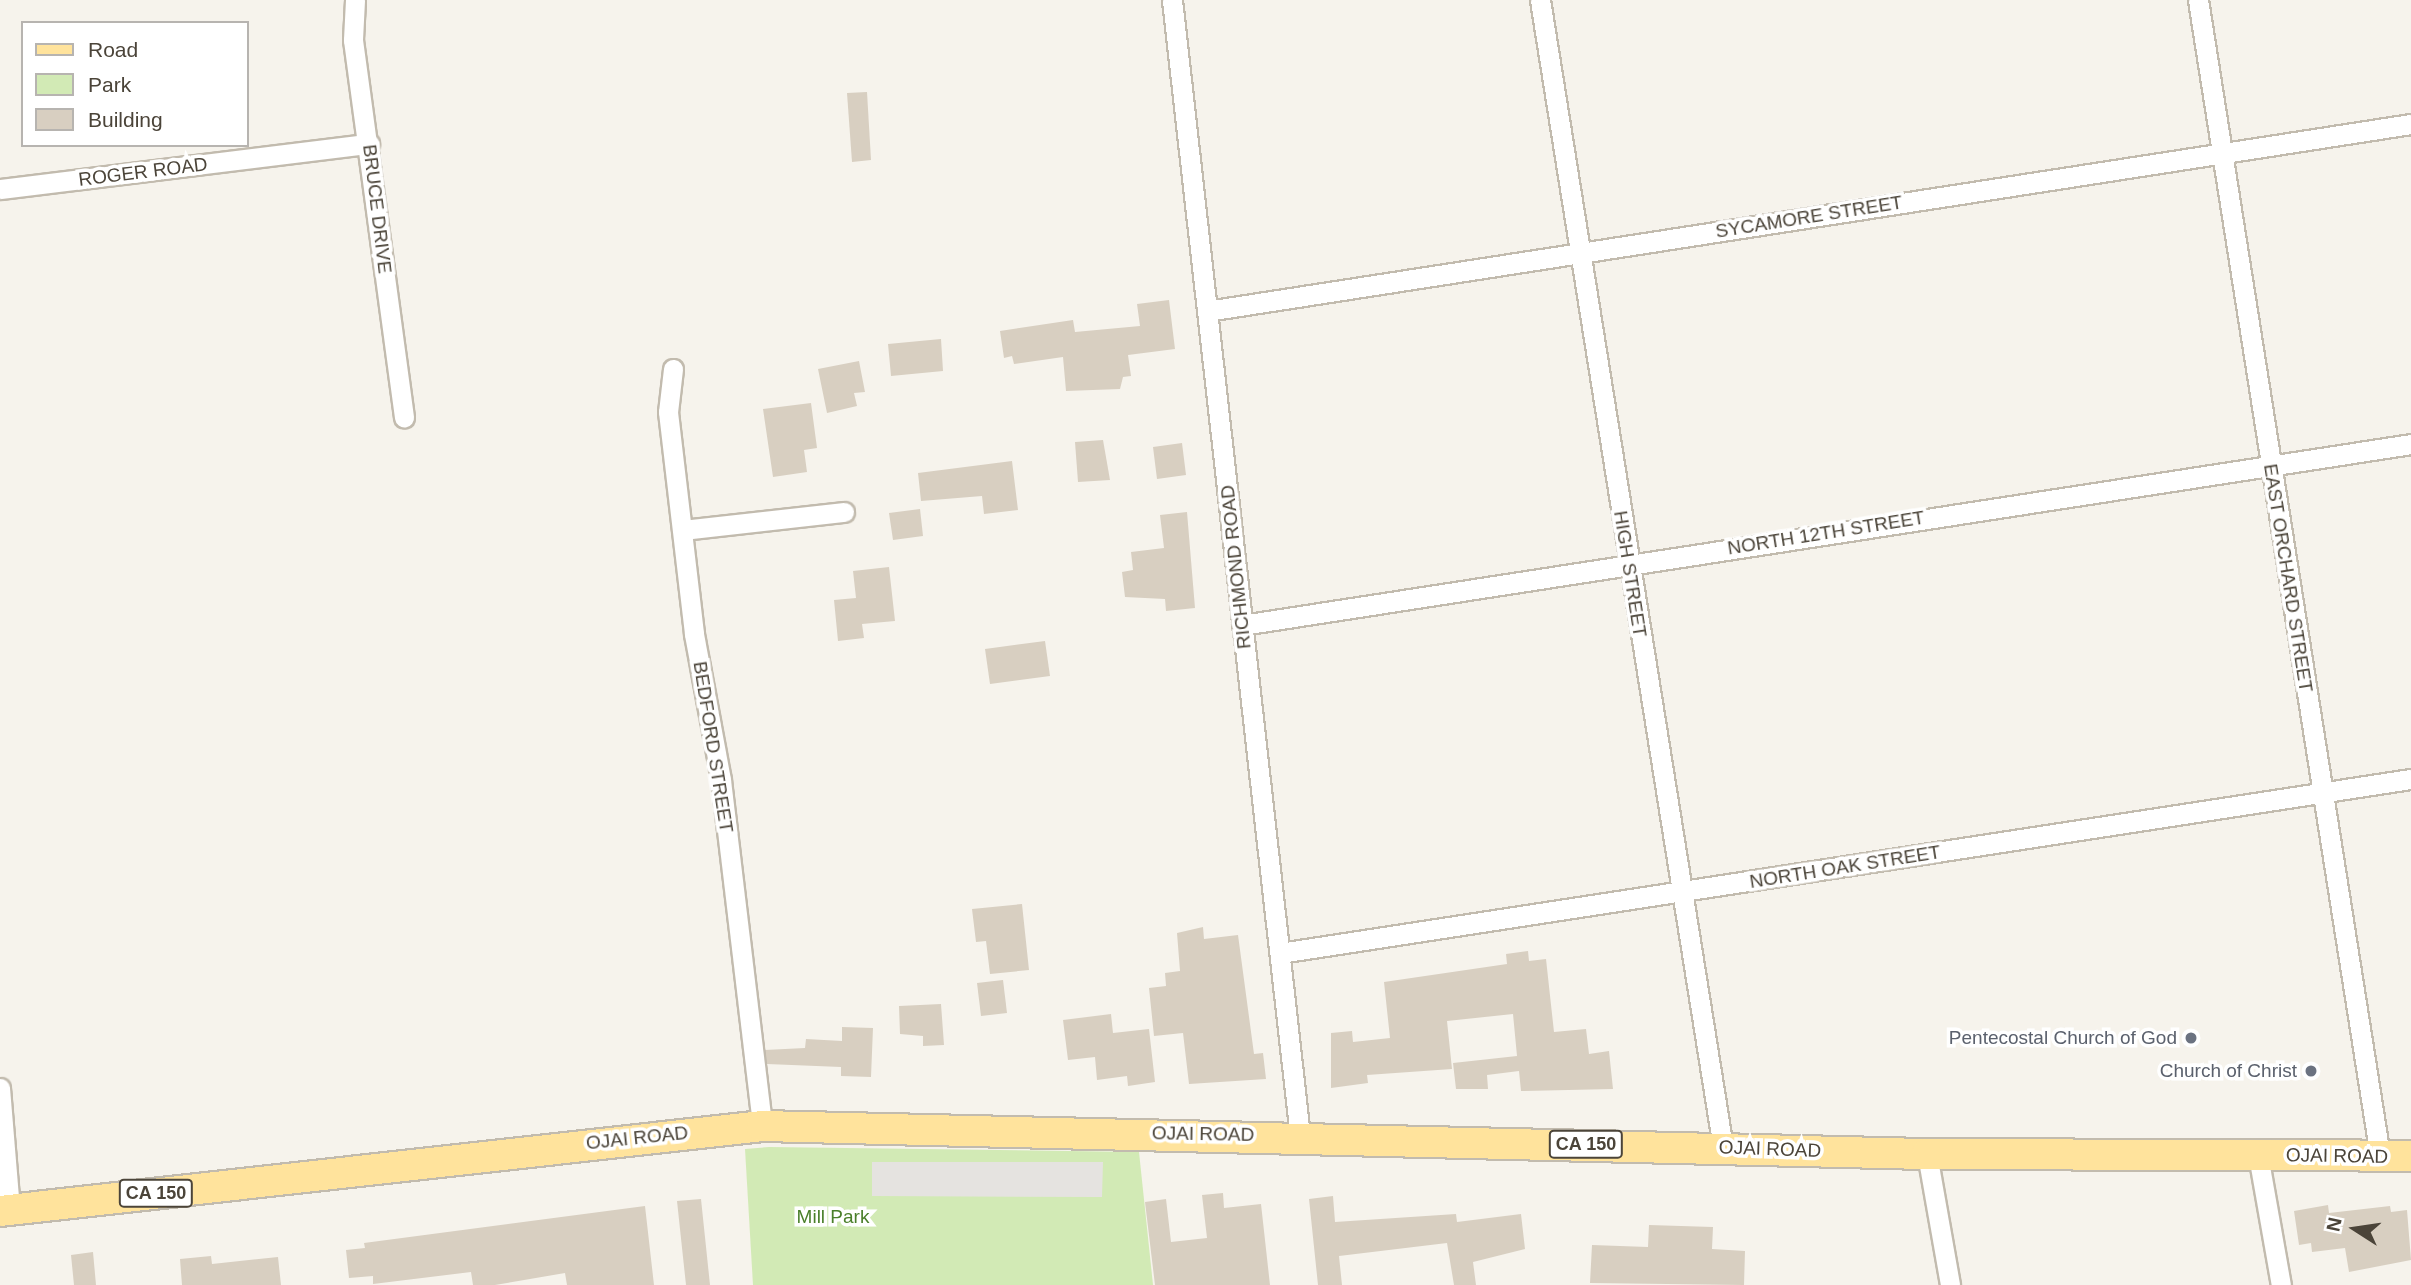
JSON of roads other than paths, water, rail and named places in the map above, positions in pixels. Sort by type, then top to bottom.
[{"type":"main road","name":"OJAI ROAD","points":[[5,1210],[762,1126],[1300,1135],[1927,1154],[2411,1156]]},
{"type":"street","name":"BRUCE DRIVE","points":[[355,0],[353,40],[404,418]]},
{"type":"street","name":"RICHMOND ROAD","points":[[1172,0],[1300,1135]]},
{"type":"street","name":"HIGH STREET","points":[[1541,0],[1653,734],[1685,891],[1723,1148]]},
{"type":"street","name":"EAST ORCHARD STREET","points":[[2198,0],[2380,1157]]},
{"type":"street","name":"SYCAMORE STREET","points":[[1207,311],[2411,124]]},
{"type":"street","name":"ROGER ROAD","points":[[0,189],[369,144]]},
{"type":"street","name":"BEDFORD STREET","points":[[673,369],[668,412],[684,530],[694,634],[721,780],[762,1126]]},
{"type":"street","name":"NORTH 12TH STREET","points":[[1242,625],[2411,444]]},
{"type":"street","points":[[684,530],[844,512]]},
{"type":"street","name":"NORTH OAK STREET","points":[[1280,953],[2411,779]]},
{"type":"street","points":[[0,1088],[5,1210]]},
{"type":"street","points":[[1927,1154],[1950,1285]]},
{"type":"street","points":[[2258,1155],[2281,1285]]},
{"type":"place","name":"Pentecostal Church of God","points":[[2191,1038]]},
{"type":"place","name":"Church of Christ","points":[[2311,1071]]},
{"type":"park label","name":"Mill Park","points":[[833,1217]]}]
